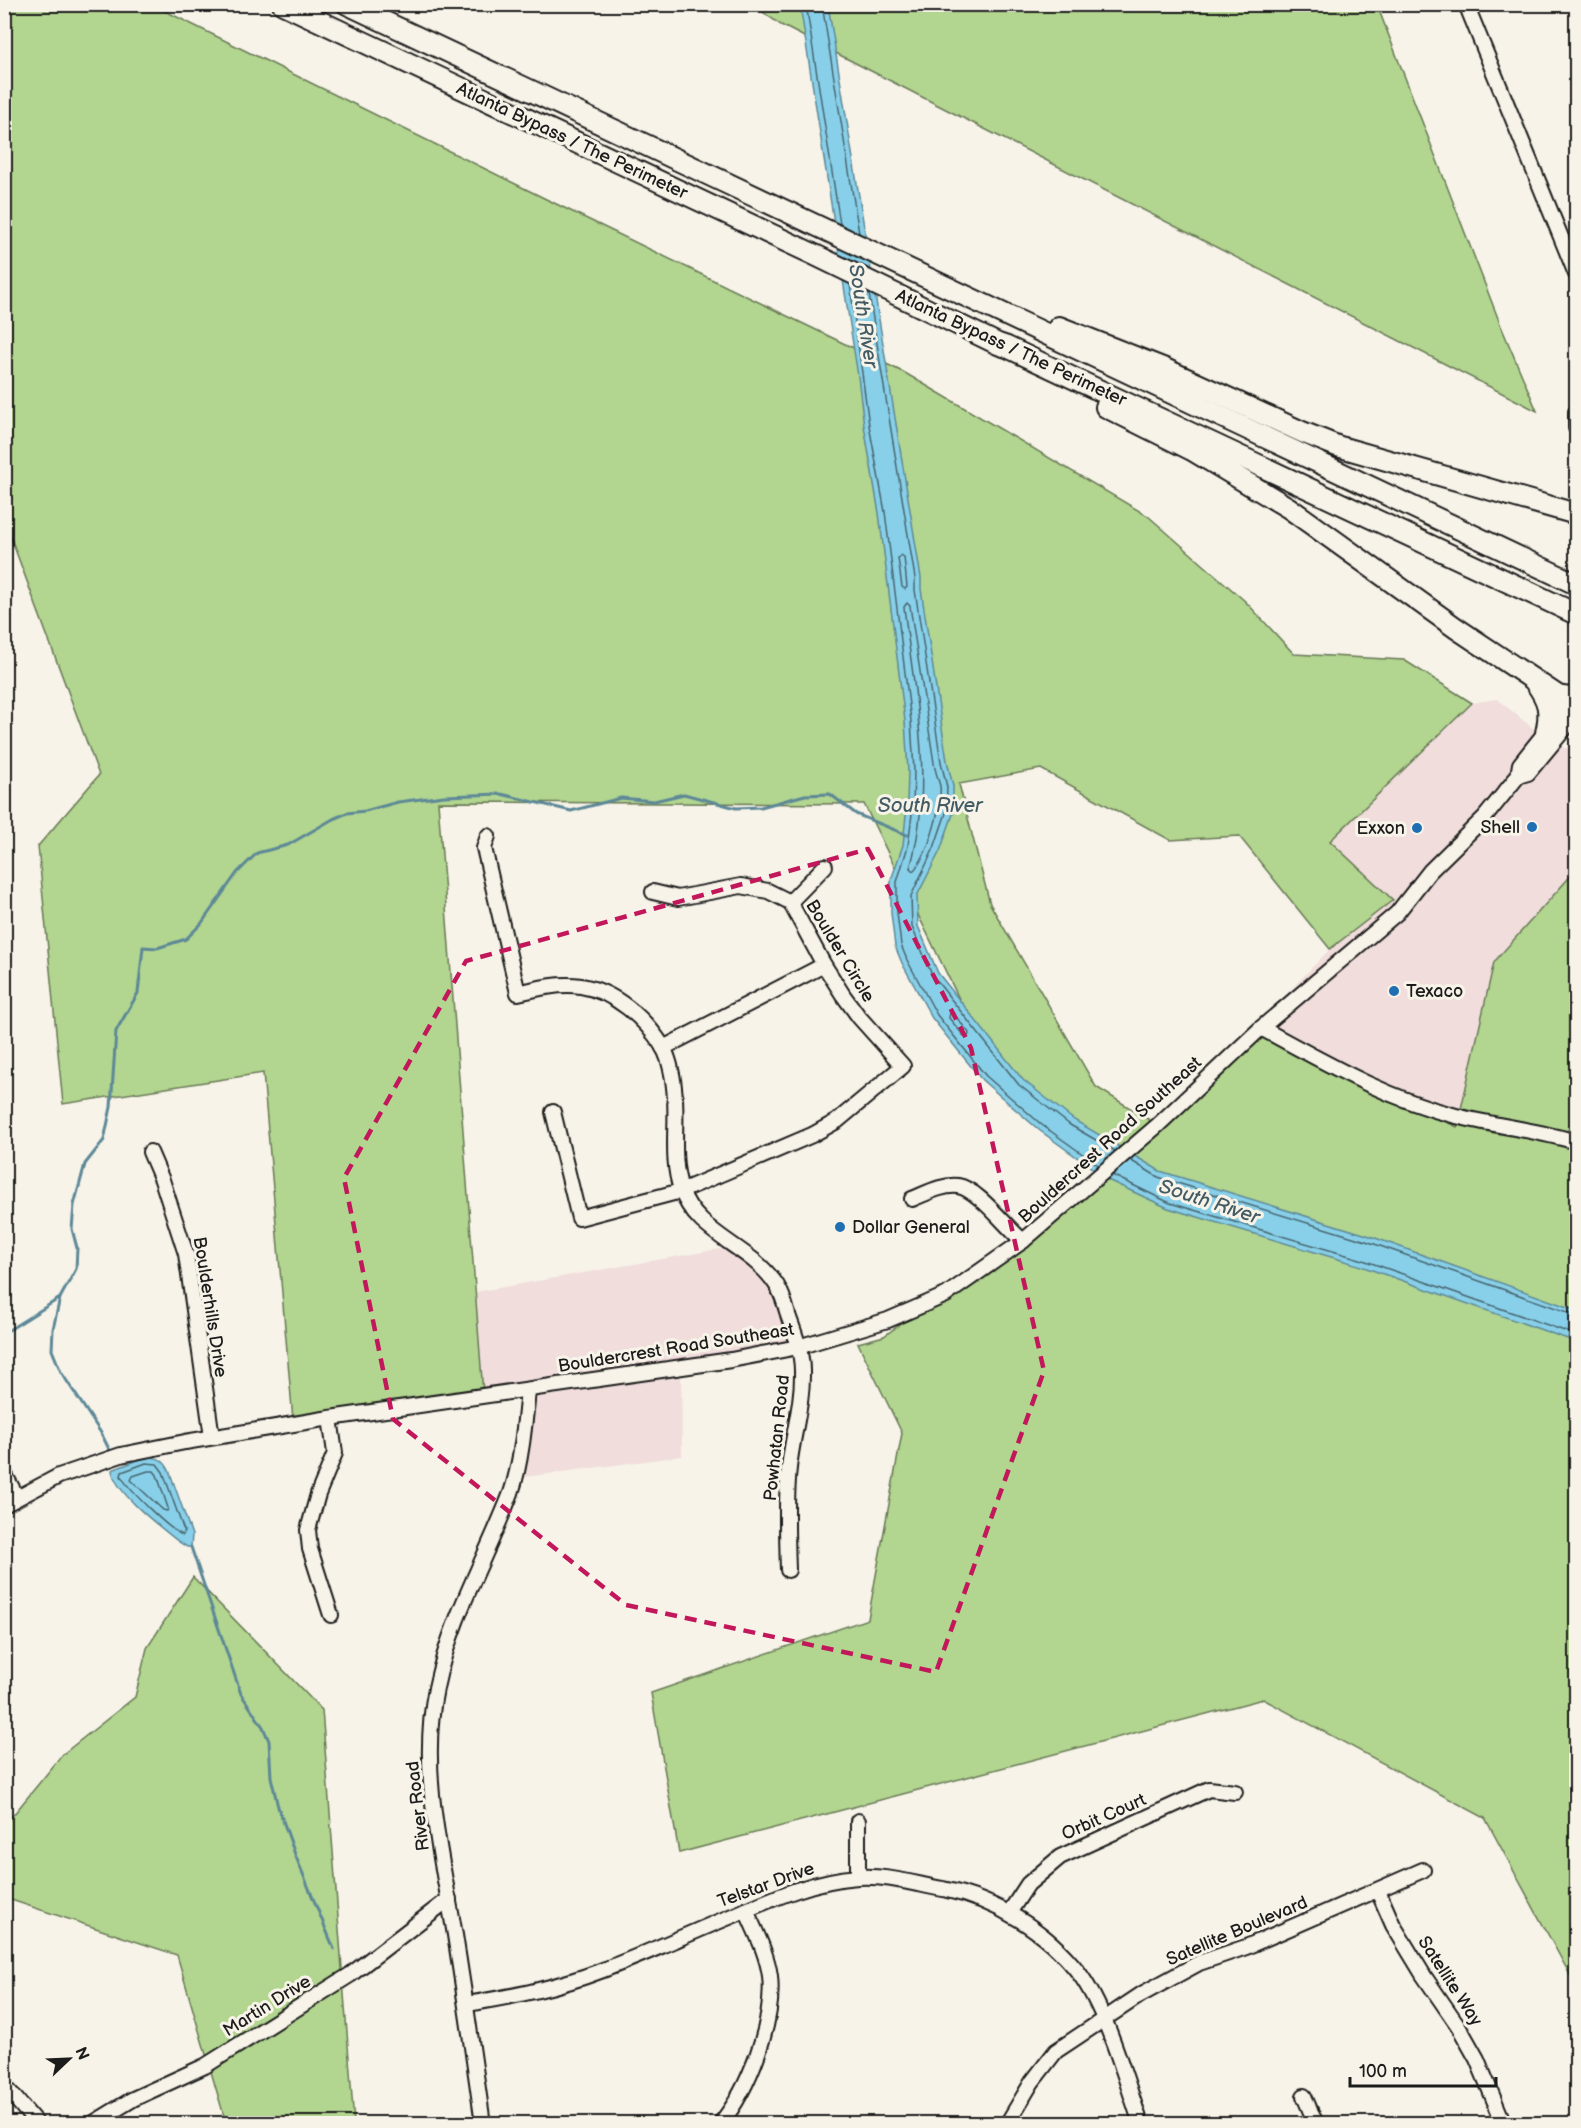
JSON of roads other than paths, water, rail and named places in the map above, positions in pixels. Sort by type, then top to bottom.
[{"type":"highway","name":"Atlanta Bypass / The Perimeter","points":[[282,4],[815,255],[998,344],[1132,404],[1576,614]]},
{"type":"highway","name":"Atlanta Bypass / The Perimeter","points":[[347,4],[1576,584]]},
{"type":"highway","points":[[366,4],[441,48]]},
{"type":"highway","points":[[887,258],[1165,369],[1336,446],[1576,514]]},
{"type":"highway","points":[[998,344],[1057,383],[1192,450],[1289,508],[1456,628],[1533,680],[1558,696],[1570,698],[1576,695]]},
{"type":"highway","points":[[1533,680],[1544,697],[1550,716],[1546,733]]},
{"type":"street","points":[[1466,4],[1576,274]]},
{"type":"street","points":[[1576,412],[1576,428]]},
{"type":"street","name":"Bouldercrest Road Southeast","points":[[1518,776],[1519,765],[1576,695]]},
{"type":"street","name":"Bouldercrest Road Southeast","points":[[4,1505],[59,1476],[121,1455],[212,1437],[330,1418],[528,1390],[798,1347],[888,1320],[946,1295],[1023,1241],[1158,1125],[1261,1028],[1397,913],[1430,871],[1485,817],[1518,776],[1528,772],[1576,716]]},
{"type":"street","points":[[488,836],[484,848],[518,993],[564,985],[583,986],[603,993],[639,1016],[663,1048],[671,1067],[675,1099],[676,1170],[681,1191],[579,1218],[553,1112]]},
{"type":"street","points":[[790,902],[825,866]]},
{"type":"street","name":"Boulder Circle","points":[[652,892],[678,898],[741,886],[768,891],[790,902],[824,965],[859,1017],[903,1066],[837,1121],[812,1135],[681,1191]]},
{"type":"street","points":[[663,1048],[824,965]]},
{"type":"street","points":[[1261,1028],[1356,1080],[1419,1105],[1457,1116],[1547,1133],[1576,1142]]},
{"type":"street","name":"Boulderhills Drive","points":[[150,1152],[162,1180],[186,1254],[212,1437]]},
{"type":"street","points":[[912,1200],[938,1189],[958,1186],[978,1196],[1023,1241]]},
{"type":"street","name":"Powhatan Road","points":[[681,1191],[691,1210],[711,1230],[753,1259],[773,1280],[781,1293],[798,1347],[802,1370],[788,1479],[788,1570]]},
{"type":"street","name":"River Road","points":[[483,2124],[467,2004],[429,1777],[430,1728],[436,1688],[446,1650],[464,1601],[512,1491],[524,1428],[528,1390]]},
{"type":"street","points":[[330,1418],[335,1453],[318,1494],[308,1530],[310,1549],[331,1615]]},
{"type":"street","points":[[4,1473],[17,1497]]},
{"type":"street","name":"Orbit Court","points":[[1009,1913],[1028,1884],[1060,1857],[1209,1789],[1234,1792]]},
{"type":"street","points":[[858,1821],[858,1877]]},
{"type":"street","name":"Satellite Boulevard","points":[[1007,2124],[1032,2082],[1056,2051],[1142,1994],[1199,1963],[1246,1947],[1423,1870]]},
{"type":"street","name":"Telstar Drive","points":[[467,2004],[562,1985],[604,1970],[781,1895],[820,1883],[858,1877],[884,1878],[965,1894],[1009,1913],[1034,1928],[1055,1947],[1078,1973],[1094,1998],[1141,2124]]},
{"type":"street","name":"Satellite Way","points":[[1378,1891],[1393,1925],[1459,2027],[1477,2060],[1503,2124]]},
{"type":"street","name":"Martin Drive","points":[[92,2124],[133,2099],[205,2066],[350,1976],[449,1899]]},
{"type":"street","points":[[720,2124],[734,2105],[747,2078],[762,2036],[770,2001],[770,1975],[762,1947],[746,1910]]},
{"type":"street","points":[[4,2085],[37,2124]]},
{"type":"street","points":[[1304,2096],[1316,2124]]},
{"type":"water","name":"South River","points":[[800,5],[828,5],[921,578],[947,761],[953,786],[953,814],[940,851],[917,896],[918,926],[938,973],[1023,1080],[1074,1120],[1160,1171],[1367,1235],[1576,1310],[1576,1342],[1358,1265],[1168,1208],[1110,1181],[1039,1130],[982,1080],[932,1018],[895,946],[891,913],[891,880],[903,845],[907,805],[908,771],[905,721],[879,513]]},
{"type":"water","points":[[146,1457],[160,1459],[169,1470],[192,1535],[191,1547],[179,1542],[150,1519],[121,1489],[115,1479],[112,1470]]},
{"type":"waterway","points":[[112,1455],[101,1433],[61,1372],[52,1350],[53,1329],[60,1298],[76,1269],[77,1248],[72,1229],[74,1205],[85,1164],[104,1140],[111,1107],[116,1031],[138,993],[143,947],[157,948],[186,939],[201,924],[237,873],[257,853],[288,845],[347,813],[365,811],[398,802],[444,796],[501,794],[571,811],[621,798],[654,801],[684,794],[736,808],[761,807],[805,795],[830,794],[856,814],[907,835]]},
{"type":"waterway","points":[[4,1333],[60,1298]]},
{"type":"waterway","points":[[191,1547],[241,1694],[263,1727],[269,1741],[271,1777],[278,1807],[334,1949]]},
{"type":"place","name":"Shell","points":[[1532,827]]},
{"type":"place","name":"Exxon","points":[[1417,828]]},
{"type":"place","name":"Texaco","points":[[1394,991]]},
{"type":"place","name":"Dollar General","points":[[840,1227]]}]
